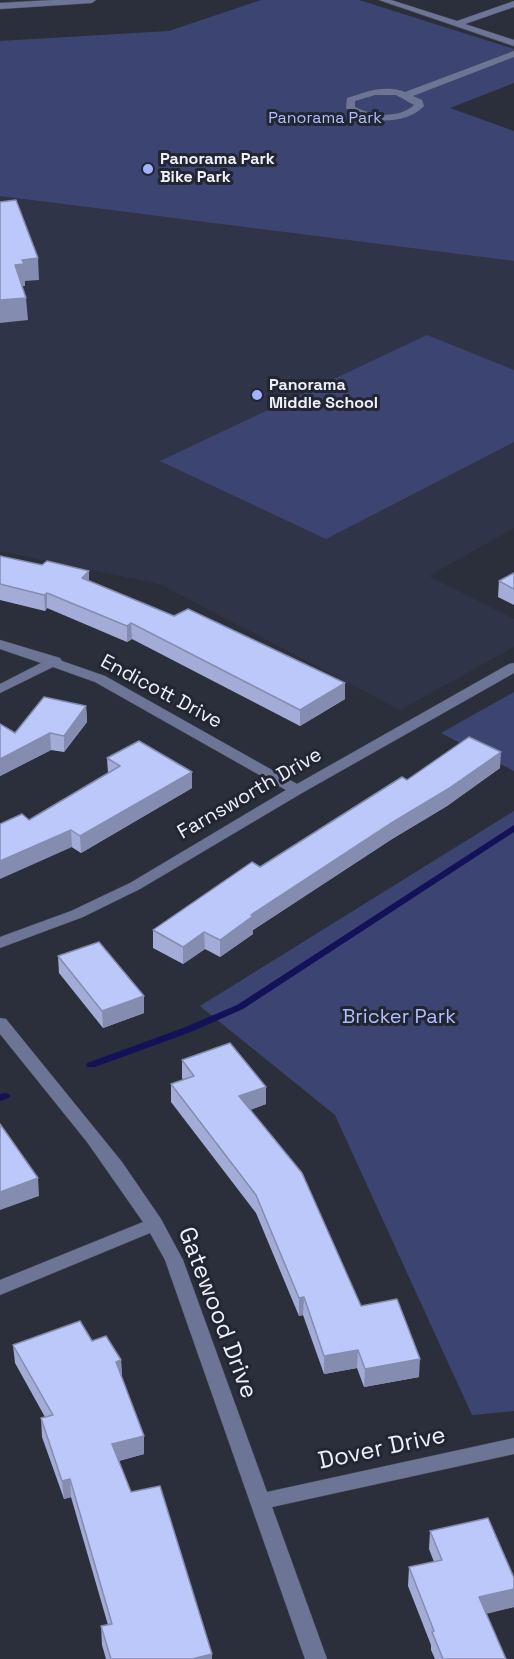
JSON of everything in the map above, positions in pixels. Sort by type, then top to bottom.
[{"type":"street","points":[[0,6],[92,0]]},
{"type":"street","points":[[383,0],[514,43]]},
{"type":"street","points":[[458,24],[514,4]]},
{"type":"street","points":[[407,95],[414,98],[419,106],[400,116],[366,115],[351,108],[348,104],[350,100],[363,93],[386,92],[407,95],[514,54]]},
{"type":"street","name":"Endicott Drive","points":[[0,644],[100,679],[297,790]]},
{"type":"street","points":[[0,689],[55,662]]},
{"type":"street","name":"Farnsworth Drive","points":[[0,942],[77,914],[135,886],[297,790],[514,667]]},
{"type":"street","name":"Gatewood Drive","points":[[0,1023],[125,1180],[155,1224],[174,1260],[316,1659]]},
{"type":"street","points":[[0,1288],[155,1224]]},
{"type":"street","name":"Dover Drive","points":[[261,1501],[514,1446]]},
{"type":"shaded area","name":"Panorama Middle School","points":[[0,196],[514,261],[514,528],[429,576],[514,619],[514,647],[400,710],[160,584],[0,551]]},
{"type":"green space","name":"Panorama Park","points":[[261,0],[359,0],[514,49],[514,83],[450,108],[514,131],[514,261],[0,196],[0,41],[169,31]]},
{"type":"green space","points":[[427,335],[514,370],[514,442],[326,539],[160,461]]},
{"type":"green space","points":[[514,692],[514,771],[441,733]]},
{"type":"green space","name":"Bricker Park","points":[[514,811],[514,1411],[472,1415],[335,1115],[200,1006]]},
{"type":"building","points":[[16,200],[38,258],[22,260],[24,264],[15,265],[26,298],[0,300],[0,202]]},
{"type":"building","points":[[0,556],[42,565],[47,561],[89,571],[82,578],[174,616],[188,609],[345,683],[300,710],[131,623],[127,626],[47,593],[44,595],[0,584]]},
{"type":"building","points":[[514,573],[514,589],[499,581]]},
{"type":"building","points":[[44,697],[86,706],[64,736],[50,733],[0,759],[0,724],[15,733]]},
{"type":"building","points":[[469,737],[501,752],[448,789],[393,822],[251,915],[253,916],[220,940],[204,932],[183,947],[153,930],[252,862],[260,867],[402,777],[407,780]]},
{"type":"building","points":[[139,741],[192,772],[80,836],[71,830],[0,861],[0,824],[22,814],[29,820],[120,766],[107,758]]},
{"type":"building","points":[[99,942],[144,996],[102,1011],[58,956]]},
{"type":"building","points":[[230,1043],[266,1087],[239,1096],[302,1173],[361,1306],[397,1299],[420,1359],[365,1369],[358,1350],[324,1356],[304,1297],[299,1298],[256,1195],[171,1084],[194,1076],[182,1060]]},
{"type":"building","points":[[0,1124],[38,1178],[0,1192]]},
{"type":"building","points":[[80,1321],[92,1341],[106,1336],[121,1360],[116,1362],[144,1436],[112,1444],[131,1492],[160,1486],[212,1654],[192,1659],[111,1659],[101,1626],[112,1624],[70,1479],[62,1481],[41,1418],[53,1415],[13,1345]]},
{"type":"building","points":[[488,1518],[514,1578],[514,1589],[479,1597],[506,1659],[443,1659],[409,1567],[442,1560],[430,1531]]},
{"type":"waterway","points":[[91,1065],[187,1030],[240,1007],[514,828]]},
{"type":"waterway","points":[[0,1098],[5,1096]]},
{"type":"place","name":"Panorama Park Bike Park","points":[[148,169]]},
{"type":"place","name":"Panorama Middle School","points":[[257,395]]}]
